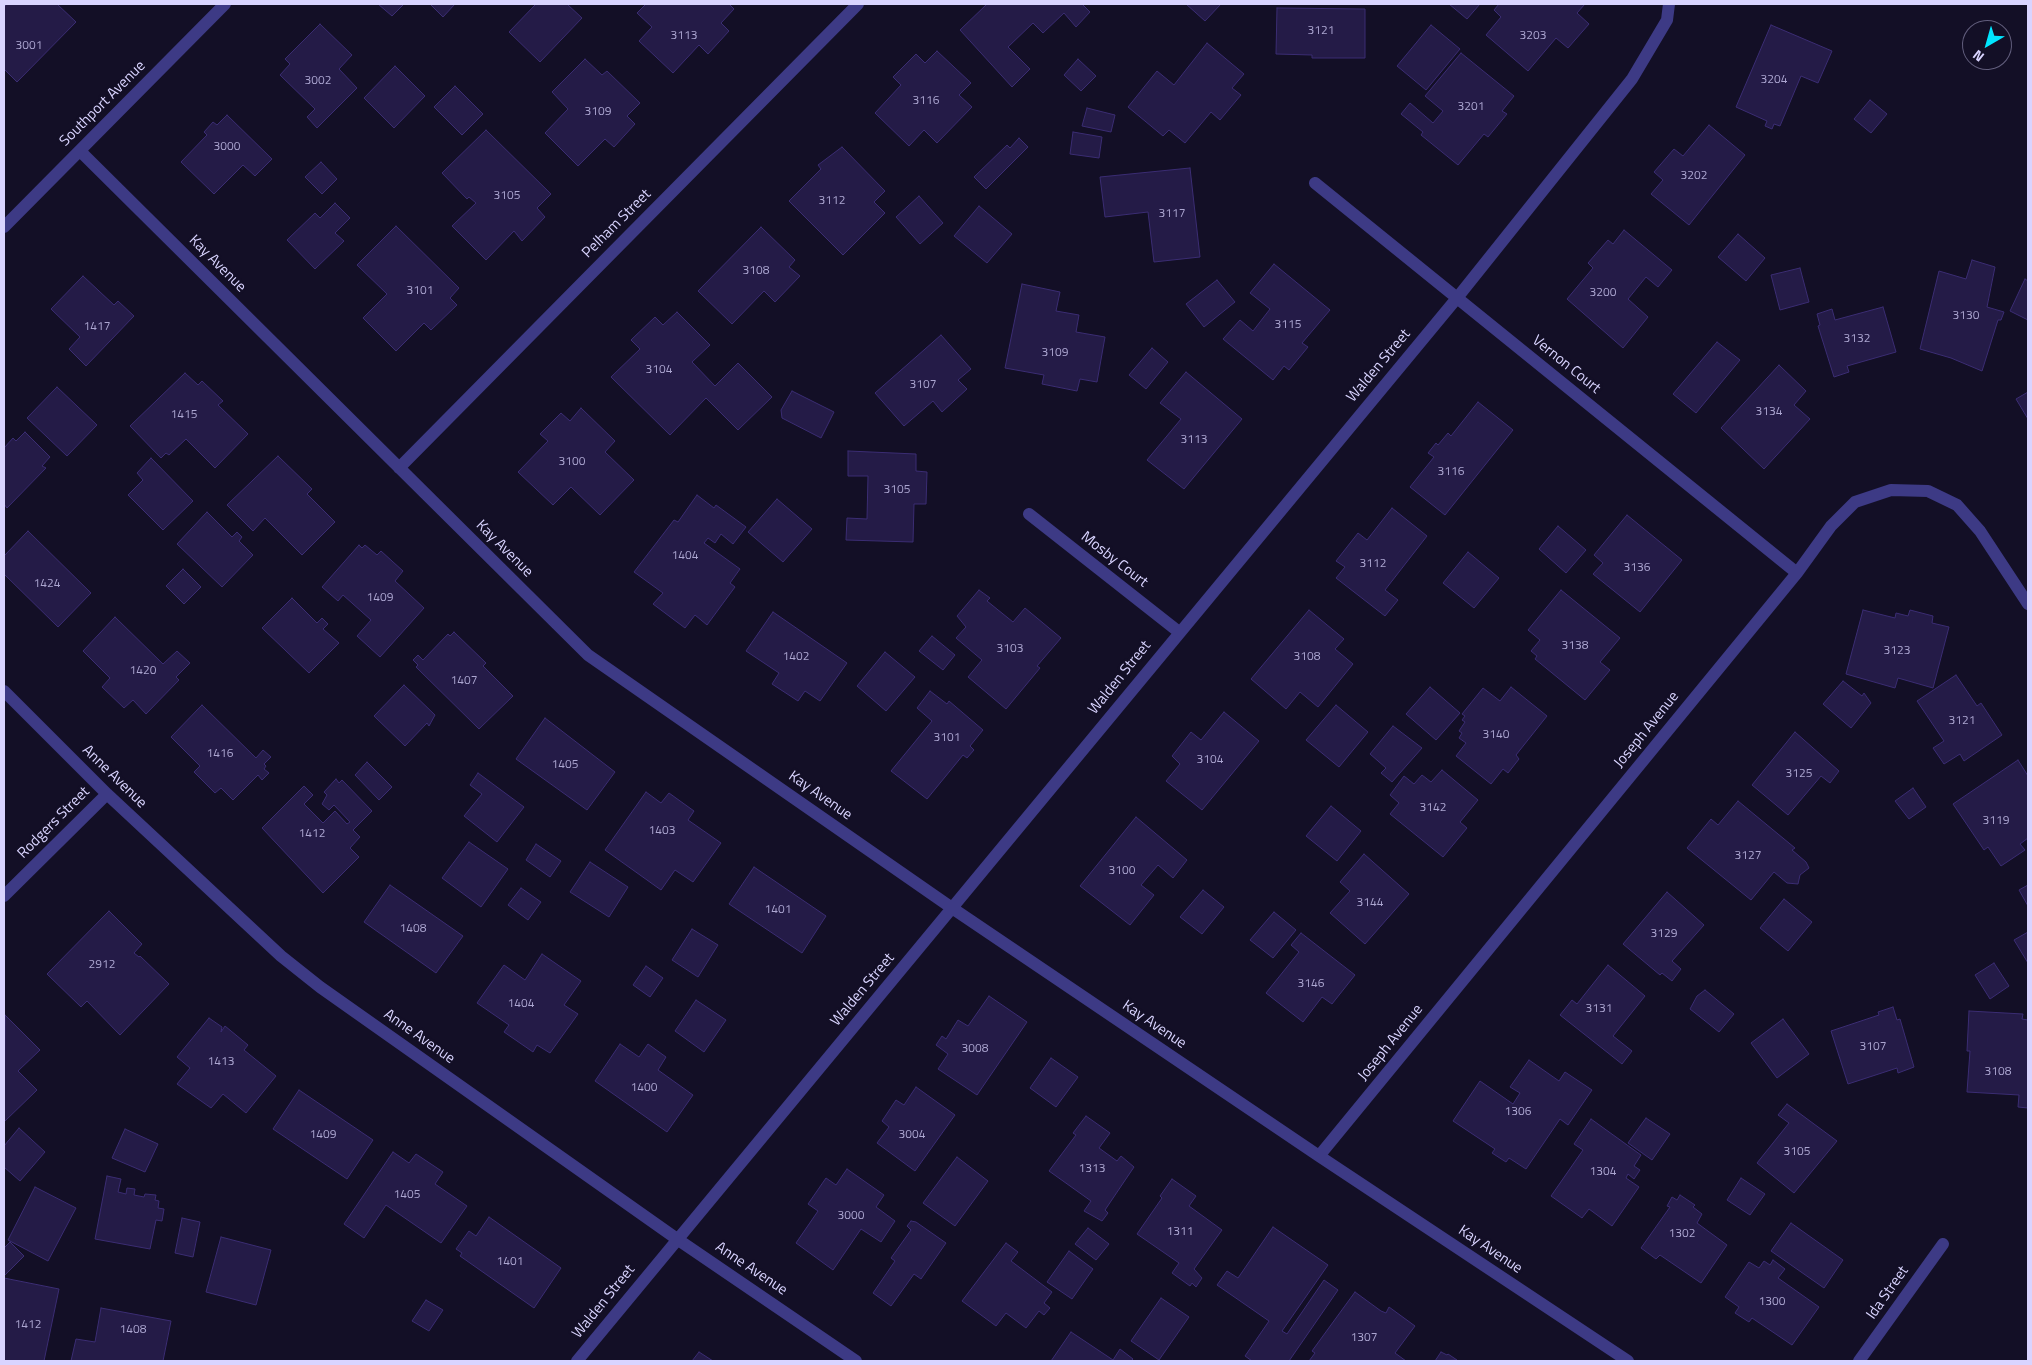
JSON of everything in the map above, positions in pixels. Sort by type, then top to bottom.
[{"type":"street","name":"Southport Avenue","points":[[4,228],[225,4]]},
{"type":"street","name":"Pelham Street","points":[[399,468],[858,4]]},
{"type":"street","name":"Walden Street","points":[[577,1361],[1457,298],[1632,79],[1667,20],[1669,4]]},
{"type":"street","name":"Kay Avenue","points":[[80,151],[588,655],[952,908],[1319,1156],[1628,1361]]},
{"type":"street","name":"Vernon Court","points":[[1315,183],[1797,573]]},
{"type":"street","name":"Joseph Avenue","points":[[1319,1156],[1797,573],[1831,526],[1855,502],[1891,490],[1928,491],[1957,506],[1980,531],[2028,604]]},
{"type":"street","name":"Mosby Court","points":[[1029,514],[1179,632]]},
{"type":"street","name":"Anne Avenue","points":[[4,691],[106,794],[282,956],[320,987],[677,1239],[856,1361]]},
{"type":"street","name":"Rodgers Street","points":[[4,896],[106,794]]},
{"type":"street","name":"Ida Street","points":[[1859,1361],[1943,1244]]},
{"type":"building","points":[[7,4],[57,4],[76,22],[17,82],[4,69],[4,7]]},
{"type":"building","points":[[378,4],[404,4],[392,16]]},
{"type":"building","points":[[430,4],[455,4],[443,17]]},
{"type":"building","points":[[536,4],[567,4],[582,18],[540,62],[509,32]]},
{"type":"building","points":[[646,4],[729,4],[734,9],[721,23],[729,31],[708,54],[699,45],[673,73],[639,41],[652,27],[637,13]]},
{"type":"building","points":[[987,4],[1082,4],[1090,12],[1076,27],[1064,13],[1043,33],[1033,23],[1008,47],[1030,69],[1012,87],[960,30]]},
{"type":"building","points":[[1186,4],[1221,4],[1205,21]]},
{"type":"building","points":[[1449,4],[1480,4],[1467,19]]},
{"type":"building","points":[[1499,4],[1585,4],[1577,13],[1589,24],[1568,48],[1556,38],[1528,71],[1486,35],[1501,17],[1494,10]]},
{"type":"building","points":[[1277,8],[1365,9],[1365,58],[1312,58],[1312,55],[1276,54]]},
{"type":"building","points":[[320,24],[352,55],[339,69],[357,88],[317,128],[307,117],[315,109],[280,75],[290,64],[285,59]]},
{"type":"building","points":[[1431,25],[1460,49],[1426,90],[1397,66]]},
{"type":"building","points":[[1771,25],[1832,51],[1818,83],[1801,76],[1780,126],[1774,124],[1772,129],[1765,126],[1767,121],[1736,107]]},
{"type":"building","points":[[1207,43],[1244,74],[1232,88],[1241,95],[1220,120],[1211,112],[1185,143],[1169,130],[1163,136],[1128,107],[1157,71],[1174,85]]},
{"type":"building","points":[[937,51],[971,83],[959,95],[972,107],[937,143],[924,130],[909,146],[875,113],[901,85],[893,77],[916,54],[925,63]]},
{"type":"building","points":[[1461,53],[1514,96],[1502,111],[1507,114],[1488,137],[1484,134],[1458,165],[1421,135],[1423,132],[1401,114],[1410,103],[1433,123],[1443,111],[1425,96]]},
{"type":"building","points":[[585,59],[602,75],[607,71],[640,103],[627,116],[635,124],[614,147],[605,139],[578,166],[545,133],[568,109],[552,92]]},
{"type":"building","points":[[1078,59],[1096,76],[1081,91],[1064,75]]},
{"type":"building","points":[[395,66],[425,96],[394,128],[364,98]]},
{"type":"building","points":[[455,86],[483,114],[462,135],[434,107]]},
{"type":"building","points":[[1870,100],[1887,114],[1871,133],[1854,119]]},
{"type":"building","points":[[1087,108],[1115,115],[1111,132],[1082,126]]},
{"type":"building","points":[[227,115],[272,159],[255,176],[243,165],[214,194],[181,162],[207,135],[204,132],[213,122],[217,125]]},
{"type":"building","points":[[1709,125],[1745,155],[1689,225],[1651,194],[1663,180],[1654,172],[1674,149],[1683,156]]},
{"type":"building","points":[[486,130],[551,194],[537,208],[545,217],[522,241],[514,231],[486,260],[452,226],[476,203],[469,197],[467,199],[442,173]]},
{"type":"building","points":[[1073,132],[1102,137],[1099,158],[1070,154]]},
{"type":"building","points":[[1019,138],[1028,147],[986,189],[974,177],[1007,145],[1010,148]]},
{"type":"building","points":[[842,147],[885,191],[874,202],[885,213],[843,255],[789,201],[821,169],[818,165]]},
{"type":"building","points":[[321,162],[337,179],[322,194],[305,177]]},
{"type":"building","points":[[1190,168],[1200,257],[1154,262],[1148,212],[1105,217],[1100,177]]},
{"type":"building","points":[[919,196],[943,223],[920,244],[896,217]]},
{"type":"building","points":[[335,203],[350,218],[335,233],[344,241],[315,269],[287,240],[315,213],[320,218]]},
{"type":"building","points":[[979,206],[1012,234],[987,263],[954,236]]},
{"type":"building","points":[[396,226],[459,288],[450,298],[457,305],[431,330],[424,323],[396,351],[363,318],[387,294],[357,265]]},
{"type":"building","points":[[761,227],[795,260],[789,267],[800,276],[775,302],[764,291],[732,324],[698,291]]},
{"type":"building","points":[[1624,230],[1672,270],[1658,287],[1646,277],[1628,299],[1648,317],[1623,348],[1567,299],[1593,268],[1588,263],[1608,240],[1613,244]]},
{"type":"building","points":[[1738,234],[1765,258],[1746,281],[1718,257]]},
{"type":"building","points":[[1972,260],[1995,267],[1987,307],[2004,312],[2001,320],[1998,320],[1982,371],[1951,358],[1920,349],[1939,271],[1966,279]]},
{"type":"building","points":[[1274,264],[1330,310],[1302,343],[1308,347],[1289,370],[1284,366],[1273,380],[1223,339],[1240,320],[1253,331],[1270,309],[1250,293]]},
{"type":"building","points":[[1800,268],[1809,302],[1780,310],[1771,275]]},
{"type":"building","points":[[83,276],[114,305],[118,301],[134,316],[86,366],[69,349],[80,337],[51,309]]},
{"type":"building","points":[[2025,279],[2028,281],[2028,320],[2010,311]]},
{"type":"building","points":[[1217,280],[1235,302],[1204,327],[1186,304]]},
{"type":"building","points":[[1022,284],[1060,292],[1056,311],[1079,315],[1076,332],[1105,337],[1097,382],[1080,379],[1077,391],[1042,384],[1044,375],[1005,368]]},
{"type":"building","points":[[1883,307],[1896,352],[1847,366],[1849,372],[1834,377],[1818,326],[1820,325],[1817,314],[1832,309],[1835,320]]},
{"type":"building","points":[[677,312],[710,345],[692,362],[715,386],[738,363],[772,397],[738,430],[706,398],[670,435],[611,377],[640,349],[631,340],[655,317],[663,325]]},
{"type":"building","points":[[941,335],[971,369],[958,380],[967,389],[942,412],[933,401],[904,426],[875,393]]},
{"type":"building","points":[[1717,342],[1740,360],[1696,413],[1673,394]]},
{"type":"building","points":[[1152,348],[1168,362],[1146,389],[1129,375]]},
{"type":"building","points":[[1779,365],[1806,391],[1794,405],[1810,419],[1764,469],[1721,428]]},
{"type":"building","points":[[1186,372],[1242,419],[1184,489],[1147,460],[1181,419],[1160,403]]},
{"type":"building","points":[[185,373],[198,385],[202,381],[223,401],[218,405],[248,434],[215,468],[186,439],[169,455],[166,453],[161,458],[130,426]]},
{"type":"building","points":[[57,387],[97,425],[67,456],[27,418]]},
{"type":"building","points":[[792,391],[834,412],[821,438],[782,418],[781,410]]},
{"type":"building","points":[[2028,392],[2028,419],[2016,399]]},
{"type":"building","points":[[1478,402],[1513,430],[1445,515],[1410,487],[1434,457],[1428,453],[1436,443],[1438,445],[1448,433],[1451,436]]},
{"type":"building","points":[[581,408],[615,441],[605,452],[634,480],[600,515],[571,487],[553,505],[518,472],[548,441],[540,434],[561,413],[570,421]]},
{"type":"building","points":[[25,432],[50,457],[42,466],[46,468],[7,508],[4,504],[4,448],[13,438],[16,441]]},
{"type":"building","points":[[848,451],[916,454],[916,471],[927,472],[926,504],[914,504],[913,542],[846,540],[847,518],[867,519],[868,476],[848,476]]},
{"type":"building","points":[[278,456],[312,489],[307,494],[335,522],[302,555],[265,518],[253,531],[227,505]]},
{"type":"building","points":[[151,458],[193,501],[163,530],[128,495],[143,480],[137,473]]},
{"type":"building","points":[[697,495],[714,508],[716,505],[746,527],[733,544],[721,534],[715,543],[708,538],[704,543],[740,569],[730,583],[735,587],[707,625],[695,615],[685,628],[653,604],[663,593],[634,572],[674,520],[678,522]]},
{"type":"building","points":[[777,499],[812,529],[783,562],[748,532]]},
{"type":"building","points":[[1392,508],[1427,536],[1385,590],[1398,600],[1385,616],[1336,578],[1345,567],[1336,561],[1358,533],[1367,540]]},
{"type":"building","points":[[207,512],[232,537],[237,532],[242,537],[239,541],[253,555],[222,587],[177,544]]},
{"type":"building","points":[[1627,515],[1682,560],[1640,612],[1593,574],[1603,563],[1594,555]]},
{"type":"building","points":[[1558,526],[1586,550],[1566,573],[1539,549]]},
{"type":"building","points":[[28,531],[91,593],[58,627],[4,574],[4,556]]},
{"type":"building","points":[[359,545],[362,548],[365,545],[377,555],[381,551],[403,571],[395,581],[424,608],[380,657],[357,636],[371,620],[343,595],[338,601],[322,587]]},
{"type":"building","points":[[1468,552],[1499,578],[1474,608],[1443,583]]},
{"type":"building","points":[[183,569],[201,587],[184,604],[166,586]]},
{"type":"building","points":[[979,590],[990,598],[987,601],[1013,622],[1025,608],[1061,638],[1037,666],[1040,668],[1006,709],[968,677],[982,660],[956,638],[966,627],[957,616]]},
{"type":"building","points":[[1561,590],[1620,638],[1600,662],[1610,670],[1585,700],[1535,659],[1537,656],[1531,651],[1540,640],[1528,630]]},
{"type":"building","points":[[292,598],[317,623],[322,618],[328,624],[323,629],[339,643],[309,673],[262,628]]},
{"type":"building","points":[[1309,610],[1344,639],[1335,649],[1353,664],[1318,707],[1300,692],[1286,709],[1251,679]]},
{"type":"building","points":[[1863,610],[1895,618],[1896,613],[1908,616],[1910,610],[1933,616],[1932,623],[1949,627],[1933,688],[1898,678],[1895,688],[1846,674]]},
{"type":"building","points":[[773,612],[847,663],[820,701],[805,691],[798,701],[772,684],[779,673],[746,651]]},
{"type":"building","points":[[115,617],[163,664],[177,651],[190,663],[176,677],[179,680],[146,714],[133,700],[124,708],[102,687],[110,678],[83,651]]},
{"type":"building","points":[[454,632],[486,663],[483,666],[513,696],[479,729],[416,667],[418,665],[413,660],[418,655],[423,660],[448,634],[450,636]]},
{"type":"building","points":[[932,636],[955,655],[943,670],[919,651]]},
{"type":"building","points":[[885,652],[915,677],[886,711],[857,686]]},
{"type":"building","points":[[1956,675],[1977,706],[1981,703],[2002,735],[1964,761],[1960,754],[1944,764],[1933,748],[1944,741],[1917,701]]},
{"type":"building","points":[[1843,681],[1862,696],[1864,693],[1871,703],[1851,728],[1823,704]]},
{"type":"building","points":[[404,685],[435,715],[429,726],[427,723],[405,746],[374,716]]},
{"type":"building","points":[[1430,687],[1460,713],[1436,740],[1406,714]]},
{"type":"building","points":[[1511,687],[1547,716],[1516,755],[1519,759],[1508,773],[1503,769],[1491,784],[1456,756],[1466,743],[1459,738],[1462,733],[1459,731],[1465,722],[1462,720],[1465,716],[1462,714],[1483,688],[1500,701]]},
{"type":"building","points":[[930,691],[947,704],[949,701],[983,730],[970,746],[974,750],[967,758],[963,755],[927,799],[891,771],[932,721],[917,708]]},
{"type":"building","points":[[202,705],[256,758],[263,750],[271,757],[264,764],[266,766],[264,769],[269,773],[262,780],[258,775],[233,800],[221,788],[215,793],[194,772],[200,766],[171,737]]},
{"type":"building","points":[[1336,705],[1368,732],[1339,767],[1306,740]]},
{"type":"building","points":[[1224,712],[1259,741],[1202,810],[1166,781],[1180,764],[1172,756],[1191,732],[1201,740]]},
{"type":"building","points":[[545,718],[615,772],[587,810],[516,759]]},
{"type":"building","points":[[1393,726],[1422,748],[1392,782],[1381,773],[1386,768],[1370,754]]},
{"type":"building","points":[[1795,732],[1839,771],[1830,783],[1821,776],[1788,815],[1752,785]]},
{"type":"building","points":[[2018,760],[2028,776],[2028,838],[2020,844],[2025,850],[2001,866],[1988,847],[1984,850],[1953,804]]},
{"type":"building","points":[[367,762],[392,787],[379,800],[355,775]]},
{"type":"building","points":[[1442,770],[1478,800],[1460,822],[1467,828],[1443,857],[1390,814],[1399,803],[1390,795],[1404,776],[1414,784],[1422,775],[1431,782]]},
{"type":"building","points":[[478,773],[524,807],[497,842],[464,816],[482,794],[470,785]]},
{"type":"building","points":[[336,779],[339,783],[342,780],[372,811],[353,830],[360,837],[350,848],[359,857],[323,893],[262,828],[304,786],[313,795],[304,804],[323,823],[335,811],[347,824],[350,822],[334,805],[329,810],[322,804],[327,795],[324,792]]},
{"type":"building","points":[[1913,788],[1926,807],[1909,819],[1895,801]]},
{"type":"building","points":[[646,792],[661,803],[669,793],[694,811],[688,820],[721,843],[693,882],[675,870],[661,890],[605,850]]},
{"type":"building","points":[[1738,801],[1795,848],[1792,850],[1806,862],[1809,868],[1800,875],[1798,884],[1787,883],[1774,872],[1751,900],[1687,848],[1711,819],[1718,825]]},
{"type":"building","points":[[1331,806],[1361,831],[1337,861],[1306,836]]},
{"type":"building","points":[[1136,817],[1187,860],[1173,878],[1158,865],[1141,885],[1154,895],[1130,925],[1080,886]]},
{"type":"building","points":[[469,842],[508,869],[481,907],[442,878]]},
{"type":"building","points":[[536,844],[561,861],[550,877],[526,860]]},
{"type":"building","points":[[1364,854],[1409,894],[1365,944],[1330,913],[1350,891],[1340,882]]},
{"type":"building","points":[[590,862],[628,887],[609,917],[570,892]]},
{"type":"building","points":[[754,867],[826,916],[802,953],[729,904]]},
{"type":"building","points":[[390,885],[463,936],[436,973],[364,922]]},
{"type":"building","points":[[2028,885],[2028,906],[2019,890]]},
{"type":"building","points":[[521,888],[541,902],[528,920],[508,905]]},
{"type":"building","points":[[1203,890],[1224,907],[1202,934],[1180,917]]},
{"type":"building","points":[[1667,892],[1704,925],[1672,961],[1681,969],[1672,981],[1662,973],[1660,975],[1623,944]]},
{"type":"building","points":[[1784,899],[1812,922],[1788,951],[1760,928]]},
{"type":"building","points":[[109,911],[142,944],[134,953],[140,956],[169,984],[120,1035],[87,1001],[81,1007],[47,974]]},
{"type":"building","points":[[1274,912],[1296,930],[1273,958],[1250,940]]},
{"type":"building","points":[[692,929],[718,945],[698,977],[672,960]]},
{"type":"building","points":[[2028,932],[2028,963],[2014,940]]},
{"type":"building","points":[[1301,933],[1355,975],[1332,1004],[1322,997],[1303,1022],[1266,993],[1299,952],[1291,945]]},
{"type":"building","points":[[542,954],[581,981],[564,1005],[578,1014],[550,1053],[537,1045],[533,1052],[504,1032],[509,1025],[477,1003],[504,965],[525,980]]},
{"type":"building","points":[[1994,963],[2009,986],[1990,999],[1975,975]]},
{"type":"building","points":[[1608,965],[1645,996],[1613,1036],[1632,1051],[1622,1064],[1560,1015],[1572,1000],[1577,1004]]},
{"type":"building","points":[[646,966],[663,978],[650,997],[633,985]]},
{"type":"building","points":[[1705,990],[1734,1014],[1719,1032],[1690,1009],[1697,996]]},
{"type":"building","points":[[989,996],[1027,1022],[977,1095],[938,1069],[948,1054],[936,1045],[942,1036],[946,1039],[958,1020],[968,1026]]},
{"type":"building","points":[[696,1000],[726,1020],[704,1052],[675,1031]]},
{"type":"building","points":[[1893,1007],[1897,1020],[1900,1019],[1914,1067],[1898,1073],[1897,1068],[1848,1084],[1831,1031],[1879,1015],[1878,1012]]},
{"type":"building","points":[[1969,1011],[2023,1014],[2022,1019],[2028,1020],[2028,1108],[2018,1107],[2019,1095],[1967,1092],[1970,1051],[1967,1051]]},
{"type":"building","points":[[5,1015],[40,1050],[18,1071],[37,1090],[4,1122]]},
{"type":"building","points":[[209,1018],[222,1027],[221,1032],[225,1026],[248,1045],[244,1050],[276,1076],[246,1113],[223,1094],[211,1108],[177,1084],[190,1068],[177,1057]]},
{"type":"building","points":[[1783,1019],[1809,1054],[1777,1078],[1751,1043]]},
{"type":"building","points":[[620,1044],[639,1057],[648,1044],[666,1057],[658,1070],[693,1095],[667,1132],[595,1081]]},
{"type":"building","points":[[1051,1058],[1078,1077],[1056,1107],[1030,1088]]},
{"type":"building","points":[[1529,1060],[1559,1081],[1565,1072],[1592,1090],[1568,1125],[1560,1119],[1526,1169],[1509,1158],[1506,1162],[1492,1153],[1495,1149],[1453,1121],[1480,1081],[1513,1104],[1520,1093],[1510,1087]]},
{"type":"building","points":[[916,1087],[955,1115],[915,1171],[877,1143],[889,1127],[882,1121],[896,1100],[904,1105]]},
{"type":"building","points":[[299,1090],[373,1140],[347,1179],[273,1129]]},
{"type":"building","points":[[1787,1104],[1837,1141],[1794,1193],[1757,1163],[1789,1123],[1778,1115]]},
{"type":"building","points":[[1086,1116],[1110,1133],[1099,1148],[1117,1161],[1121,1156],[1134,1167],[1105,1210],[1108,1213],[1102,1221],[1084,1211],[1091,1201],[1049,1171],[1076,1135],[1073,1133]]},
{"type":"building","points":[[1646,1118],[1670,1134],[1652,1160],[1628,1143]]},
{"type":"building","points":[[1591,1119],[1641,1155],[1634,1166],[1640,1170],[1634,1179],[1628,1174],[1626,1178],[1639,1187],[1612,1226],[1589,1209],[1582,1218],[1551,1196],[1583,1150],[1574,1144]]},
{"type":"building","points":[[19,1128],[45,1152],[20,1181],[4,1167],[4,1146]]},
{"type":"building","points":[[125,1129],[158,1144],[145,1172],[112,1158]]},
{"type":"building","points":[[393,1152],[409,1163],[416,1154],[443,1172],[435,1184],[467,1206],[441,1243],[386,1205],[364,1238],[344,1224]]},
{"type":"building","points":[[957,1157],[988,1181],[955,1226],[923,1203]]},
{"type":"building","points":[[847,1169],[884,1195],[876,1207],[895,1221],[881,1242],[861,1229],[833,1270],[796,1243],[818,1211],[808,1204],[826,1178],[836,1185]]},
{"type":"building","points":[[107,1176],[121,1179],[118,1192],[126,1194],[127,1188],[135,1189],[134,1195],[144,1197],[145,1194],[156,1195],[155,1200],[159,1201],[158,1208],[164,1209],[162,1221],[156,1220],[150,1249],[95,1239]]},
{"type":"building","points":[[1741,1178],[1765,1194],[1750,1215],[1727,1200]]},
{"type":"building","points":[[1172,1179],[1196,1196],[1189,1206],[1222,1230],[1194,1269],[1202,1278],[1196,1287],[1192,1283],[1190,1286],[1172,1273],[1179,1263],[1137,1234],[1162,1198],[1160,1196]]},
{"type":"building","points":[[35,1187],[76,1208],[48,1261],[8,1240]]},
{"type":"building","points":[[1680,1195],[1695,1205],[1693,1207],[1702,1214],[1697,1223],[1727,1245],[1701,1283],[1660,1255],[1656,1259],[1641,1248],[1670,1207],[1667,1206],[1672,1197],[1677,1200]]},
{"type":"building","points":[[489,1217],[561,1268],[534,1308],[460,1256],[462,1253],[456,1249],[469,1231],[476,1236]]},
{"type":"building","points":[[182,1218],[200,1222],[193,1257],[175,1253]]},
{"type":"building","points":[[911,1221],[916,1222],[946,1243],[921,1279],[914,1274],[891,1306],[873,1293],[895,1261],[891,1258],[911,1230],[907,1226]]},
{"type":"building","points":[[1791,1223],[1843,1260],[1824,1288],[1771,1251]]},
{"type":"building","points":[[1273,1227],[1328,1265],[1282,1331],[1287,1334],[1324,1280],[1338,1290],[1289,1361],[1252,1361],[1245,1356],[1269,1321],[1217,1285],[1227,1271],[1238,1278]]},
{"type":"building","points":[[1088,1228],[1109,1244],[1096,1260],[1075,1244]]},
{"type":"building","points":[[221,1237],[271,1250],[256,1305],[206,1292]]},
{"type":"building","points":[[10,1242],[24,1256],[4,1276],[4,1248]]},
{"type":"building","points":[[1006,1243],[1018,1252],[1011,1261],[1052,1292],[1044,1303],[1050,1308],[1044,1315],[1039,1311],[1026,1328],[1006,1313],[996,1326],[962,1301]]},
{"type":"building","points":[[1069,1251],[1093,1269],[1072,1299],[1047,1282]]},
{"type":"building","points":[[1773,1260],[1785,1269],[1778,1278],[1819,1307],[1792,1345],[1752,1318],[1749,1322],[1735,1313],[1739,1307],[1725,1297],[1749,1262],[1759,1268],[1764,1261],[1770,1265]]},
{"type":"building","points":[[4,1278],[59,1289],[44,1361],[4,1361]]},
{"type":"building","points":[[1355,1292],[1381,1311],[1386,1313],[1389,1307],[1415,1326],[1395,1353],[1406,1361],[1309,1361],[1315,1353],[1312,1351]]},
{"type":"building","points":[[1161,1298],[1189,1317],[1159,1360],[1131,1341]]},
{"type":"building","points":[[426,1300],[443,1310],[429,1331],[412,1321]]},
{"type":"building","points":[[101,1308],[171,1321],[163,1361],[71,1361],[76,1339],[95,1342]]},
{"type":"building","points":[[1071,1332],[1113,1360],[1120,1349],[1133,1359],[1131,1361],[1051,1361]]},
{"type":"building","points":[[699,1352],[713,1361],[692,1361]]},
{"type":"building","points":[[1441,1352],[1448,1354],[1457,1360],[1435,1361]]}]
